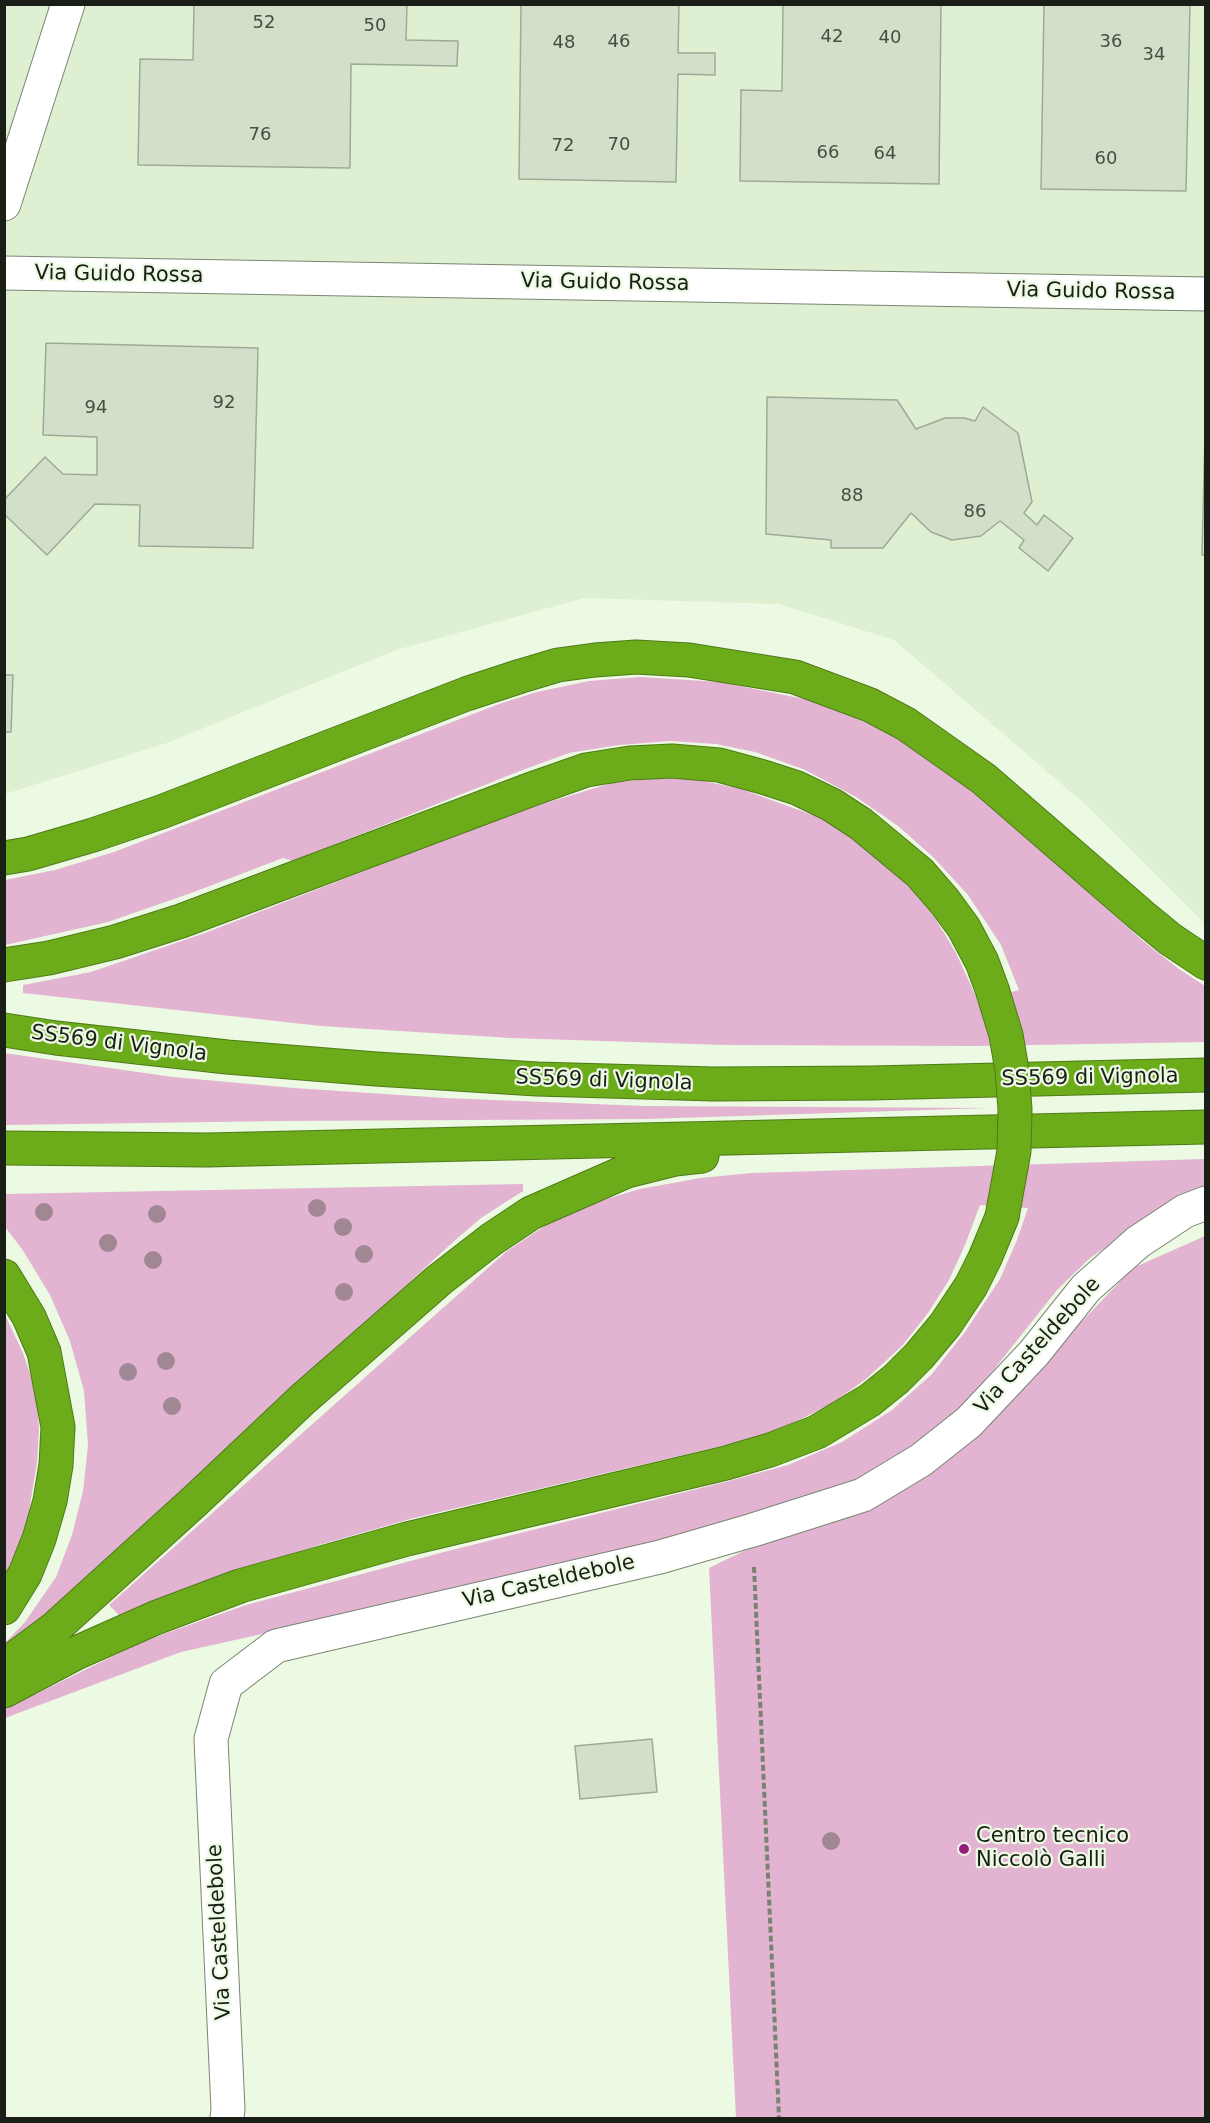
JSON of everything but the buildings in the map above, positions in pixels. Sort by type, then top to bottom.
[{"type":"highway","points":[[4,858],[28,854],[161,812],[456,698],[530,673],[558,665],[595,660],[636,657],[689,660],[795,677],[870,705],[906,724],[984,779],[1142,916],[1170,939],[1206,963]]},
{"type":"highway","points":[[4,965],[49,958],[115,942],[181,921],[521,793],[586,771],[630,763],[672,761],[719,765],[797,788],[832,806],[861,824],[920,873],[945,902],[964,928],[993,988],[1006,1035],[1015,1110],[1014,1151],[1002,1217],[971,1286],[945,1325],[896,1379],[870,1400],[817,1432],[770,1450],[726,1463],[407,1539],[240,1586],[155,1618],[76,1653],[4,1691]]},
{"type":"highway","name":"SS569 di Vignola","points":[[4,1030],[238,1058],[376,1070],[549,1079],[725,1084],[1206,1075]]},
{"type":"highway","points":[[4,1148],[207,1150],[1206,1127]]},
{"type":"highway","points":[[4,1666],[54,1628],[196,1500],[303,1399],[430,1287],[492,1239],[531,1213],[627,1171],[675,1159],[927,1134]]},
{"type":"highway","points":[[4,1276],[29,1317],[44,1352],[58,1427],[55,1474],[39,1539],[25,1574],[4,1608]]},
{"type":"street","points":[[4,204],[68,4]]},
{"type":"street","name":"Via Guido Rossa","points":[[4,273],[1206,294]]},
{"type":"street","name":"Via Casteldebole","points":[[227,2118],[211,1739],[226,1684],[276,1646],[660,1557],[863,1495],[921,1460],[969,1422],[1034,1353],[1086,1288],[1138,1242],[1185,1211],[1206,1203]]},
{"type":"path","points":[[753,1530],[780,2118]]},
{"type":"shaded area","points":[[5,5],[1205,5],[1205,924],[1086,805],[894,640],[779,604],[584,598],[396,650],[167,743],[5,794]]},
{"type":"shaded area","points":[[640,677],[720,682],[809,700],[895,736],[935,761],[977,792],[1143,941],[1205,986],[1205,1042],[976,1046],[726,1045],[510,1038],[321,1026],[23,993],[23,985],[91,972],[205,933],[516,812],[612,783],[655,778],[694,779],[741,789],[821,818],[865,846],[902,878],[935,918],[956,953],[978,1001],[1019,990],[1001,945],[968,895],[933,857],[898,826],[856,797],[803,769],[755,752],[716,744],[670,741],[619,745],[569,753],[293,861],[283,858],[108,922],[5,945],[5,880],[55,870],[114,852],[499,704],[537,692],[589,681]]},
{"type":"shaded area","points":[[4,1053],[173,1077],[445,1098],[644,1106],[988,1108],[645,1119],[5,1125]]},
{"type":"shaded area","points":[[1205,1159],[1205,1191],[1138,1226],[1090,1258],[1057,1290],[969,1401],[907,1451],[857,1481],[664,1541],[181,1652],[5,1718],[5,1709],[144,1641],[246,1605],[788,1465],[842,1442],[892,1410],[931,1375],[965,1332],[1000,1279],[1028,1208],[980,1205],[949,1280],[928,1313],[902,1346],[866,1379],[831,1404],[793,1423],[747,1440],[414,1518],[319,1545],[218,1577],[120,1616],[109,1605],[507,1251],[548,1224],[593,1203],[640,1189],[700,1178],[752,1173]]},
{"type":"shaded area","points":[[523,1184],[523,1191],[481,1218],[452,1243],[50,1612],[5,1648],[5,1643],[25,1622],[56,1577],[72,1535],[83,1491],[88,1445],[84,1391],[70,1341],[50,1295],[22,1249],[5,1227],[5,1194]]},
{"type":"shaded area","name":"Centro tecnico Niccolò Galli","points":[[1205,1236],[1205,2118],[736,2118],[709,1568],[966,1442],[1133,1268]]},
{"type":"shaded area","points":[[5,1315],[23,1353],[36,1392],[39,1429],[37,1463],[26,1529],[5,1578]]},
{"type":"place","name":"Centro tecnico Niccolò Galli","points":[[964,1849]]}]
